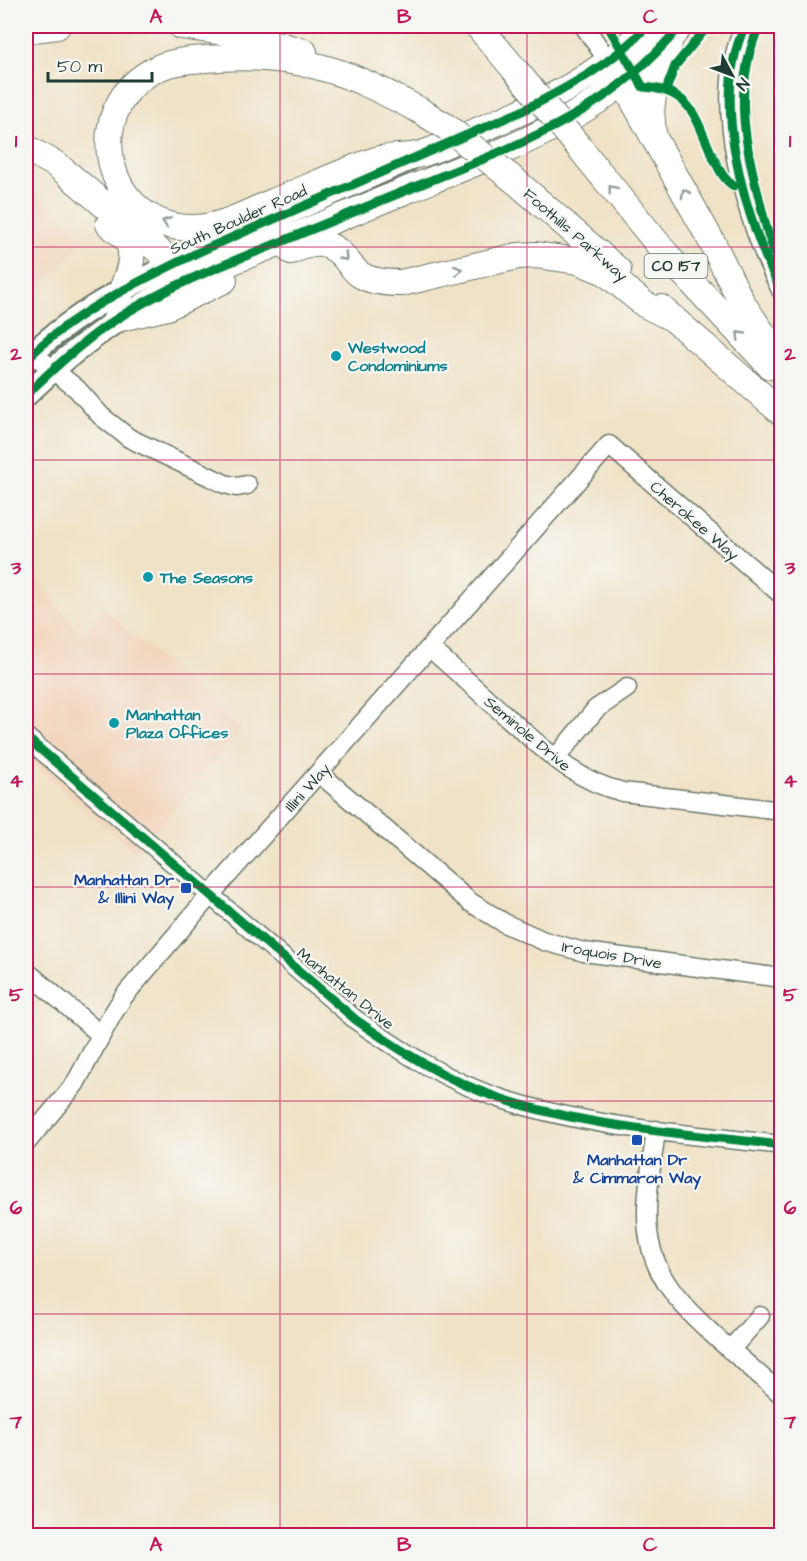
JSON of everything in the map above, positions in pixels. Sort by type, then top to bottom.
[{"type":"highway","points":[[26,30],[57,26]]},
{"type":"highway","name":"CO 157","points":[[181,26],[244,35],[297,49],[355,71],[420,110]]},
{"type":"highway","name":"CO 157","points":[[478,26],[671,260],[736,332],[782,377]]},
{"type":"highway","name":"South Boulder Road","points":[[420,154],[522,111],[560,91],[608,61],[647,26]]},
{"type":"highway","points":[[654,139],[651,111],[654,87],[675,32]]},
{"type":"highway","name":"South Boulder Road","points":[[185,270],[500,153],[565,122],[623,82],[675,32]]},
{"type":"highway","points":[[420,110],[329,69],[294,61],[219,57],[159,67],[132,86],[117,106],[110,124],[109,149],[110,162],[116,179],[130,200],[145,213],[160,221],[193,228],[233,220],[379,159],[420,154]]},
{"type":"highway","points":[[623,82],[713,244],[742,303],[782,362]]},
{"type":"highway","name":"Foothills Parkway","points":[[420,110],[448,128],[514,180],[782,413]]},
{"type":"highway","points":[[26,148],[55,164],[185,270]]},
{"type":"highway","points":[[69,175],[88,205],[123,236],[130,246],[129,269],[121,292]]},
{"type":"highway","points":[[116,319],[167,306],[302,246],[324,243],[341,254],[360,274],[385,283],[401,284],[518,256],[536,255],[578,261],[605,272],[644,304],[675,320]]},
{"type":"highway","points":[[713,244],[782,342]]},
{"type":"main road","name":"South Boulder Road","points":[[28,354],[77,319],[121,292],[185,270],[420,154]]},
{"type":"main road","name":"South Boulder Road","points":[[26,395],[82,344],[185,270]]},
{"type":"street","points":[[584,26],[623,82]]},
{"type":"street","points":[[746,26],[733,64],[731,96],[733,136],[742,185],[758,243],[782,292]]},
{"type":"street","points":[[28,354],[53,368],[108,422],[129,438],[225,484],[237,487],[247,485]]},
{"type":"street","name":"Cherokee Way","points":[[609,445],[782,595]]},
{"type":"street","name":"Illini Way","points":[[26,1143],[75,1084],[124,996],[211,894],[609,445]]},
{"type":"street","name":"Seminole Drive","points":[[430,648],[555,759],[580,776],[623,792],[782,811]]},
{"type":"street","points":[[555,759],[596,709],[627,688]]},
{"type":"street","name":"Manhattan Drive","points":[[26,737],[356,1020],[443,1075],[498,1098],[554,1114],[656,1130],[782,1145]]},
{"type":"street","name":"Iroquois Drive","points":[[319,773],[470,902],[506,924],[544,941],[584,952],[782,978]]},
{"type":"street","points":[[26,971],[101,1035]]},
{"type":"street","points":[[656,1130],[647,1212],[649,1241],[658,1269],[673,1294],[687,1311],[782,1395]]},
{"type":"street","points":[[730,1350],[760,1316]]},
{"type":"shaded area","points":[[26,185],[69,223],[84,240],[26,305]]},
{"type":"shaded area","points":[[26,564],[81,636],[104,609],[241,730],[136,853],[26,757]]},
{"type":"cycle path","points":[[608,26],[643,87],[660,89],[673,94],[691,110],[721,172],[734,186]]},
{"type":"cycle path","points":[[26,360],[45,342],[86,312],[155,274],[201,251],[522,111],[556,93],[604,64],[634,40],[647,26]]},
{"type":"cycle path","points":[[26,395],[103,328],[170,289],[228,263],[503,151],[568,119],[627,79],[654,55],[680,26]]},
{"type":"cycle path","points":[[666,90],[675,66],[708,26]]},
{"type":"cycle path","points":[[745,26],[735,56],[731,89],[731,124],[745,197],[756,232],[782,292]]},
{"type":"cycle path","points":[[759,26],[746,69],[745,133],[766,225],[782,269]]},
{"type":"cycle path","points":[[26,737],[356,1020],[407,1054],[443,1074],[499,1098],[568,1116],[639,1129],[782,1145]]},
{"type":"place","name":"Westwood Condominiums","points":[[336,356]]},
{"type":"place","name":"The Seasons","points":[[148,577]]},
{"type":"place","name":"Manhattan Plaza Offices","points":[[114,723]]},
{"type":"place","name":"Manhattan Dr & Illini Way","points":[[186,888]]},
{"type":"place","name":"Manhattan Dr & Cimmaron Way","points":[[637,1140]]}]
